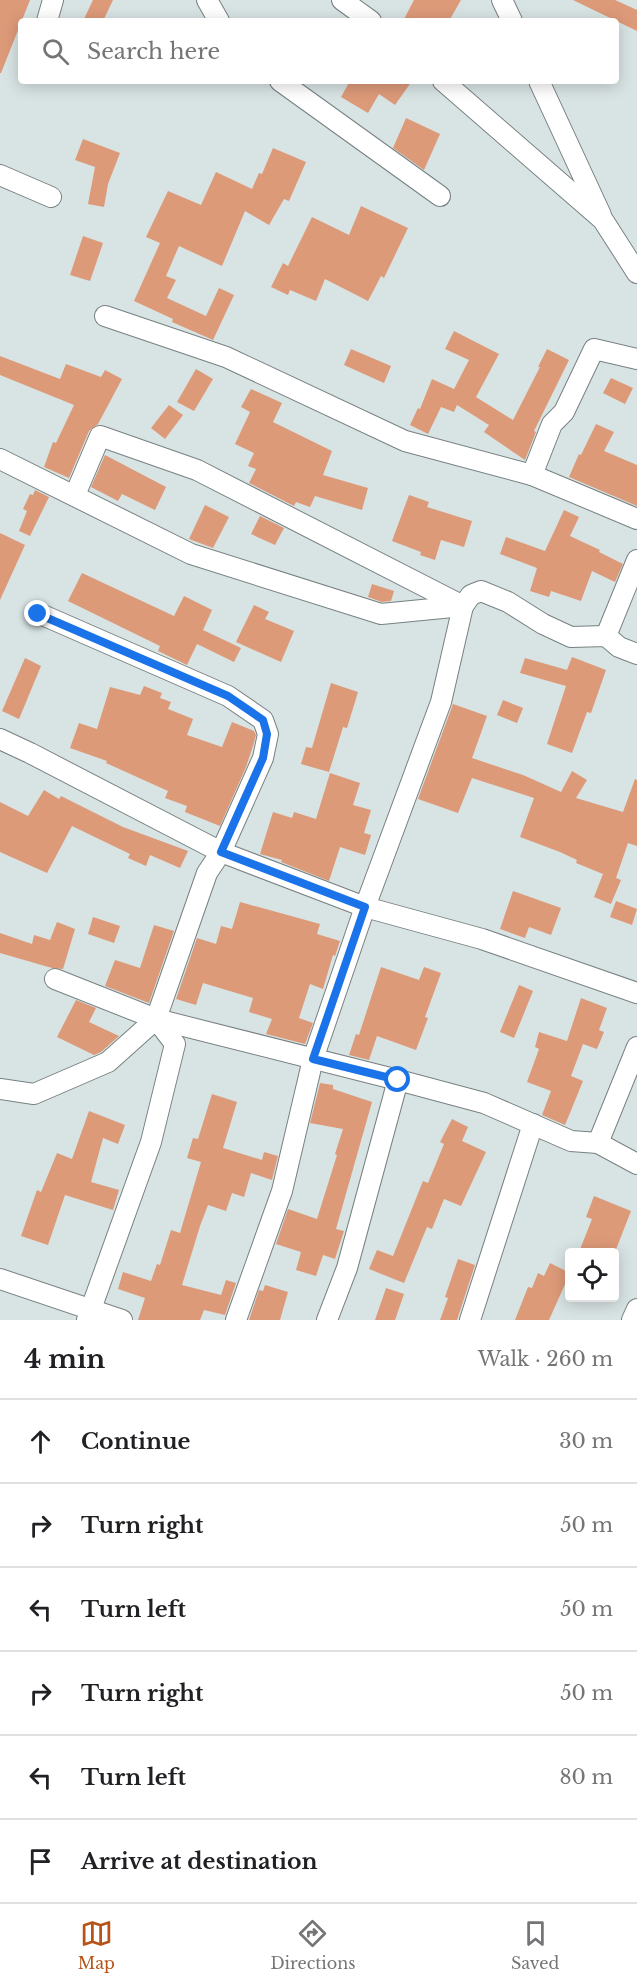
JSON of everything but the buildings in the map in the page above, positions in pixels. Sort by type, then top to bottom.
[{"type":"street","points":[[48,18],[53,0]]},
{"type":"street","points":[[207,0],[217,18]]},
{"type":"street","points":[[342,0],[368,18]]},
{"type":"street","points":[[502,0],[511,18]]},
{"type":"street","points":[[284,84],[440,196]]},
{"type":"street","points":[[446,84],[603,220]]},
{"type":"street","points":[[540,84],[603,220],[637,273]]},
{"type":"street","points":[[0,175],[51,197]]},
{"type":"street","points":[[105,316],[226,357],[405,441],[532,475],[637,519]]},
{"type":"street","points":[[532,475],[552,424],[564,412],[594,349],[637,359]]},
{"type":"street","points":[[75,495],[100,436],[197,470],[463,606]]},
{"type":"street","points":[[0,459],[191,554],[381,614],[463,606]]},
{"type":"street","points":[[606,636],[637,560]]},
{"type":"street","points":[[236,1320],[282,1191],[313,1059],[365,907],[441,702],[463,606],[471,595],[481,591],[508,602],[543,624],[572,637],[606,636],[619,647],[637,654]]},
{"type":"street","points":[[0,1089],[34,1094],[108,1062],[156,1019],[207,873],[221,852],[263,758],[267,734],[263,720],[228,696],[38,614]]},
{"type":"street","points":[[0,739],[221,852],[365,907],[482,939],[637,993]]},
{"type":"street","points":[[55,979],[156,1019],[484,1103],[571,1141],[598,1143],[637,1164]]},
{"type":"street","points":[[88,1315],[151,1142],[175,1044],[156,1019]]},
{"type":"street","points":[[598,1143],[637,1047]]},
{"type":"street","points":[[327,1320],[347,1268],[398,1080]]},
{"type":"street","points":[[470,1320],[532,1124]]},
{"type":"street","points":[[0,1279],[88,1315],[122,1320]]},
{"type":"street","points":[[632,1320],[637,1309]]},
{"type":"route","points":[[38,614],[228,696],[263,720],[267,734],[263,758],[221,852],[365,907],[313,1059],[398,1080]]}]
